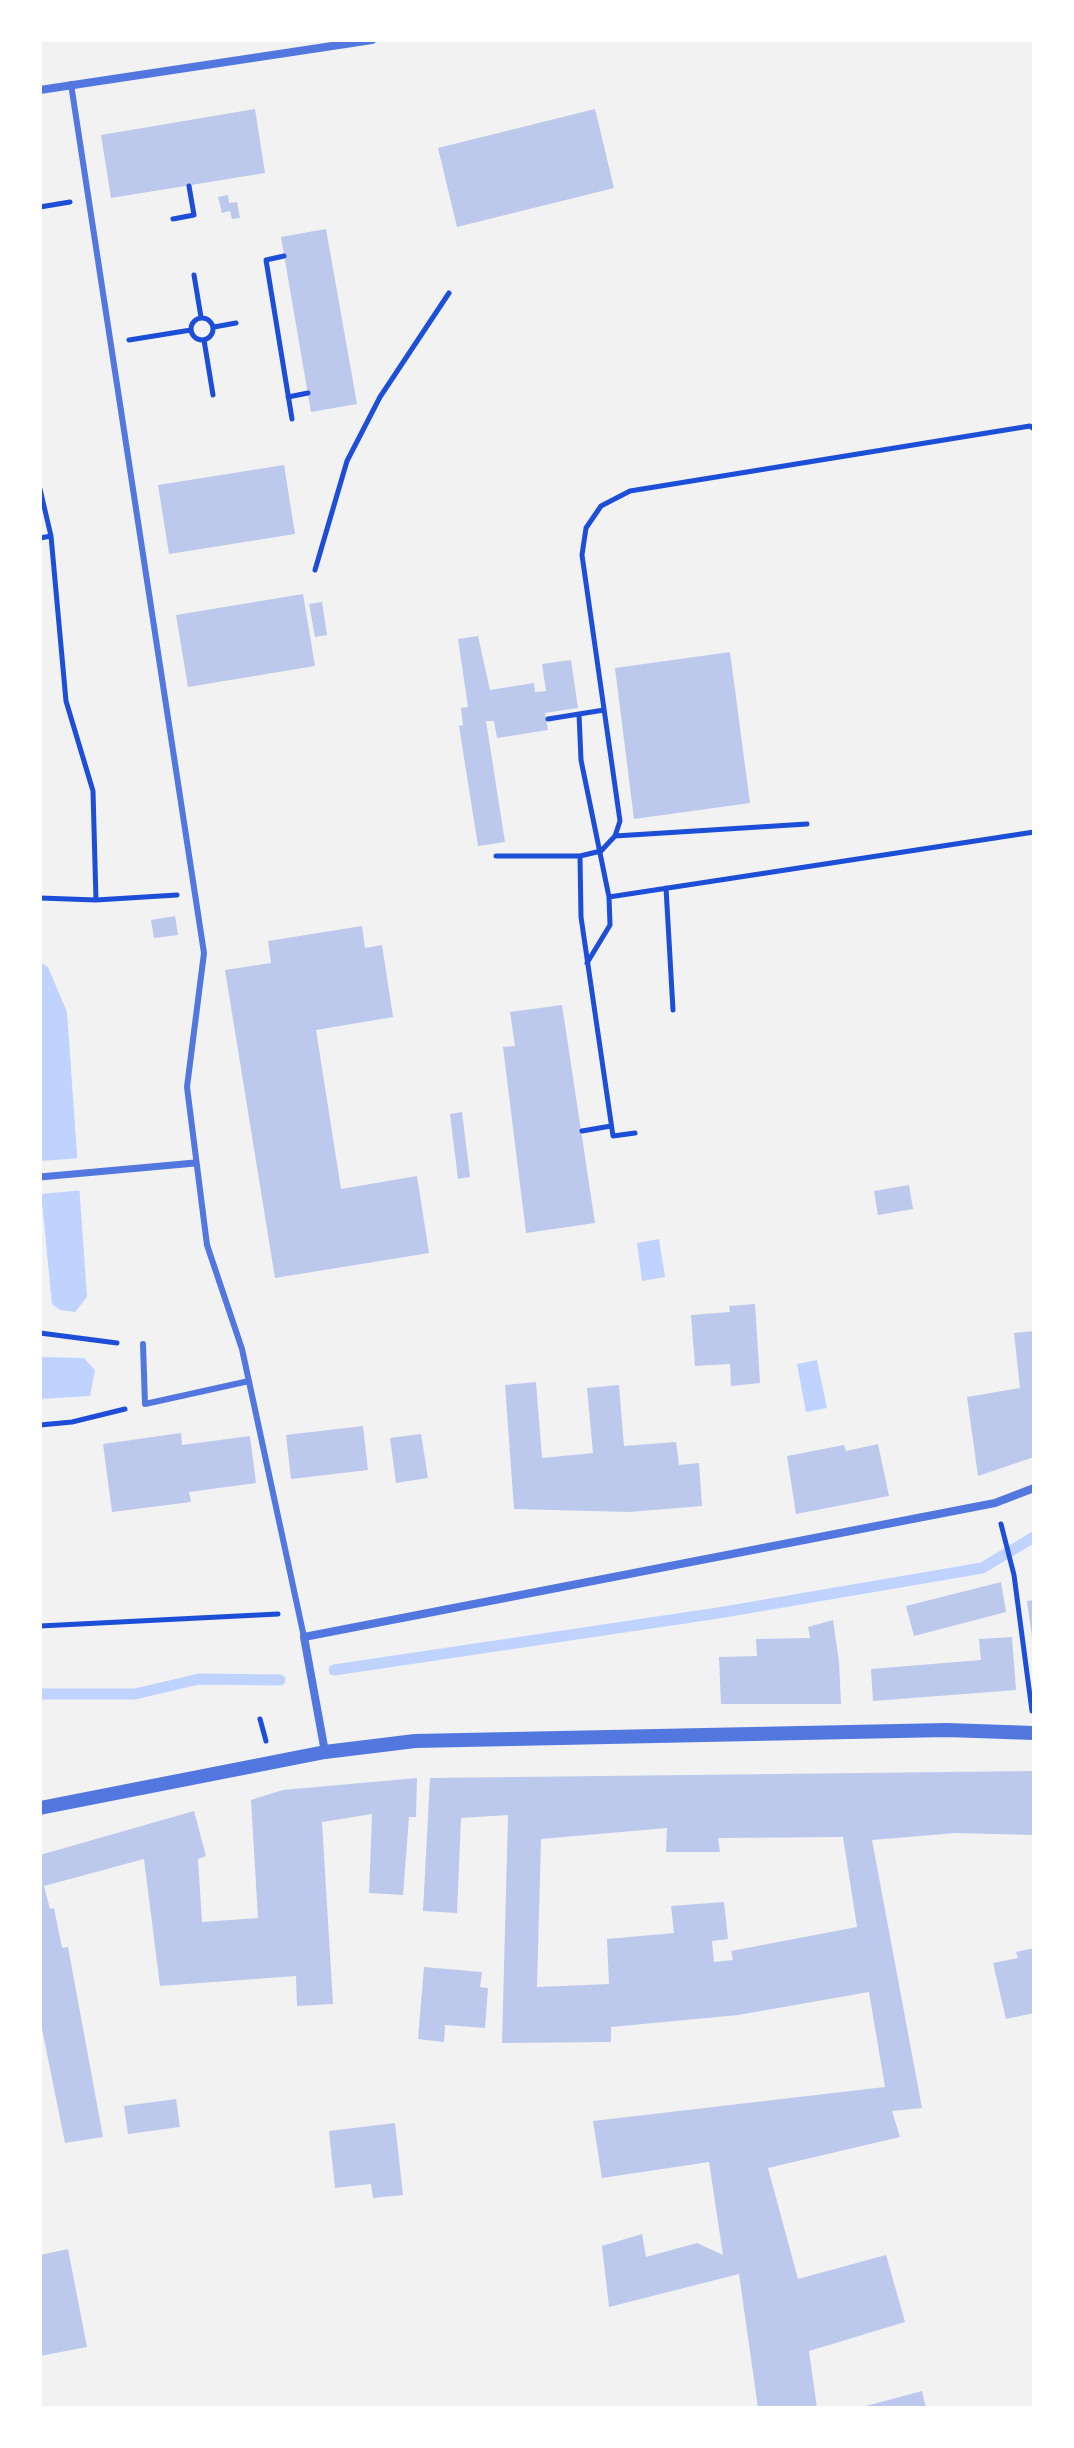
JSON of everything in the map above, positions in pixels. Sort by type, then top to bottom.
[{"type":"street","points":[[40,90],[372,40]]},
{"type":"street","points":[[40,1177],[195,1163]]},
{"type":"street","points":[[325,1752],[304,1637],[995,1503],[1034,1488]]},
{"type":"street","points":[[40,1808],[325,1752],[415,1741],[490,1737],[947,1730],[1034,1733]]},
{"type":"lane","points":[[71,84],[204,953],[187,1087],[207,1245],[249,1381],[304,1637]]},
{"type":"lane","points":[[143,1344],[145,1404],[249,1381]]},
{"type":"path","points":[[173,219],[194,215],[189,186]]},
{"type":"path","points":[[284,256],[266,260],[292,419]]},
{"type":"path","points":[[194,275],[201,317]]},
{"type":"path","points":[[315,570],[347,461],[380,397],[449,293]]},
{"type":"path","points":[[201,317],[214,327],[212,334],[204,340]]},
{"type":"path","points":[[201,317],[192,323],[191,330],[194,336],[204,340]]},
{"type":"path","points":[[214,327],[236,323]]},
{"type":"path","points":[[111,343],[191,330]]},
{"type":"path","points":[[204,340],[213,395]]},
{"type":"path","points":[[288,397],[308,393]]},
{"type":"path","points":[[496,856],[580,856],[601,851],[615,836],[620,821],[582,555],[586,528],[601,506],[630,491],[1030,426],[1034,429]]},
{"type":"path","points":[[40,489],[51,536],[66,701],[93,791],[96,900]]},
{"type":"path","points":[[40,538],[51,536]]},
{"type":"path","points":[[548,719],[604,710]]},
{"type":"path","points":[[579,714],[581,760],[601,851],[610,925],[587,963]]},
{"type":"path","points":[[615,836],[807,824]]},
{"type":"path","points":[[609,897],[1034,832]]},
{"type":"path","points":[[580,856],[581,917],[611,1126],[613,1136],[635,1133]]},
{"type":"path","points":[[666,888],[673,1010]]},
{"type":"path","points":[[40,898],[96,900],[194,895]]},
{"type":"path","points":[[582,1131],[611,1126]]},
{"type":"path","points":[[40,1333],[117,1343]]},
{"type":"path","points":[[40,1425],[72,1422],[145,1404]]},
{"type":"path","points":[[1006,1545],[1014,1575],[1034,1733]]},
{"type":"path","points":[[40,1626],[298,1610]]},
{"type":"water","points":[[40,962],[48,967],[67,1012],[87,1297],[75,1312],[60,1310],[52,1304],[40,1182]]},
{"type":"water","points":[[659,1239],[665,1277],[642,1281],[637,1243]]},
{"type":"water","points":[[40,1357],[84,1358],[95,1370],[90,1396],[40,1399]]},
{"type":"water","points":[[817,1360],[827,1408],[806,1412],[797,1364]]},
{"type":"pier","points":[[82,1158],[84,1190],[40,1194],[40,1161]]},
{"type":"building","points":[[255,109],[265,173],[111,198],[101,135]]},
{"type":"building","points":[[595,109],[614,188],[457,227],[438,148]]},
{"type":"building","points":[[228,195],[229,203],[237,202],[240,218],[232,219],[230,211],[222,213],[218,197]]},
{"type":"building","points":[[326,229],[357,404],[311,412],[281,237]]},
{"type":"building","points":[[284,465],[295,534],[169,554],[158,485]]},
{"type":"building","points":[[303,594],[315,666],[188,687],[176,615]]},
{"type":"building","points":[[322,602],[327,635],[315,637],[309,604]]},
{"type":"building","points":[[478,636],[490,690],[534,683],[535,692],[546,691],[542,664],[571,660],[578,708],[545,713],[548,730],[497,738],[494,721],[486,721],[505,842],[478,846],[459,726],[463,725],[461,708],[468,707],[458,639]]},
{"type":"building","points":[[730,652],[750,803],[634,819],[615,668]]},
{"type":"building","points":[[175,916],[178,935],[154,938],[151,920]]},
{"type":"building","points":[[362,926],[365,948],[382,945],[393,1017],[316,1030],[341,1189],[417,1176],[429,1253],[275,1278],[225,970],[271,963],[268,941]]},
{"type":"building","points":[[562,1005],[595,1223],[526,1233],[503,1047],[515,1046],[510,1012]]},
{"type":"building","points":[[462,1112],[470,1177],[458,1179],[450,1114]]},
{"type":"building","points":[[909,1185],[913,1209],[878,1215],[874,1191]]},
{"type":"building","points":[[755,1304],[760,1383],[731,1386],[730,1364],[695,1366],[691,1315],[730,1312],[729,1306]]},
{"type":"building","points":[[1034,1331],[1034,1457],[978,1476],[967,1397],[1020,1388],[1014,1333]]},
{"type":"building","points":[[536,1382],[542,1458],[593,1453],[587,1388],[619,1385],[624,1446],[676,1442],[679,1465],[699,1463],[702,1506],[629,1512],[514,1509],[505,1385]]},
{"type":"building","points":[[363,1426],[368,1470],[291,1479],[286,1435]]},
{"type":"building","points":[[181,1433],[182,1445],[250,1436],[256,1483],[189,1492],[191,1502],[112,1512],[103,1444]]},
{"type":"building","points":[[421,1434],[428,1478],[396,1483],[390,1438]]},
{"type":"building","points":[[878,1444],[889,1496],[796,1514],[787,1456],[844,1445],[846,1451]]},
{"type":"building","points":[[1001,1582],[1006,1612],[914,1636],[906,1606]]},
{"type":"building","points":[[1034,1600],[1034,1637],[1032,1637],[1027,1601]]},
{"type":"building","points":[[833,1620],[841,1704],[721,1704],[719,1657],[757,1656],[756,1639],[810,1638],[808,1627]]},
{"type":"building","points":[[1012,1637],[1016,1690],[873,1701],[871,1669],[981,1660],[979,1639]]},
{"type":"building","points":[[1034,1771],[1034,1835],[956,1833],[872,1840],[922,2108],[892,2111],[900,2137],[768,2168],[798,2279],[886,2255],[905,2322],[809,2351],[817,2408],[758,2408],[739,2274],[609,2307],[602,2246],[642,2234],[646,2257],[697,2243],[723,2255],[709,2162],[602,2178],[593,2121],[885,2087],[869,1992],[738,2015],[611,2027],[611,2042],[502,2043],[508,1815],[461,1818],[457,1913],[423,1911],[430,1778]],"holes":[[[667,1828],[666,1852],[720,1852],[718,1838],[843,1837],[857,1927],[731,1951],[733,1960],[714,1962],[712,1941],[728,1939],[724,1902],[671,1906],[674,1933],[607,1939],[609,1984],[537,1987],[541,1839]]]},
{"type":"building","points":[[417,1778],[416,1817],[409,1817],[403,1895],[369,1893],[372,1814],[322,1822],[333,2004],[297,2006],[296,1976],[160,1986],[144,1859],[44,1886],[50,1909],[54,1908],[62,1948],[68,1947],[103,2137],[65,2143],[40,2019],[40,1855],[194,1811],[206,1856],[198,1859],[202,1922],[258,1918],[251,1800],[283,1790]]},
{"type":"building","points":[[1034,1948],[1034,2013],[1006,2019],[993,1963],[1018,1958],[1016,1952]]},
{"type":"building","points":[[424,1967],[482,1972],[480,1987],[488,1988],[485,2028],[445,2025],[444,2042],[418,2039]]},
{"type":"building","points":[[176,2099],[180,2127],[128,2134],[124,2106]]},
{"type":"building","points":[[395,2123],[403,2195],[373,2198],[371,2184],[335,2188],[329,2131]]},
{"type":"building","points":[[68,2249],[87,2347],[40,2356],[40,2255]]},
{"type":"building","points":[[922,2391],[926,2408],[862,2408],[862,2407]]},
{"type":"waterway","points":[[334,1670],[718,1613],[982,1568],[1034,1537]]},
{"type":"waterway","points":[[40,1694],[135,1694],[199,1679],[280,1680]]}]
